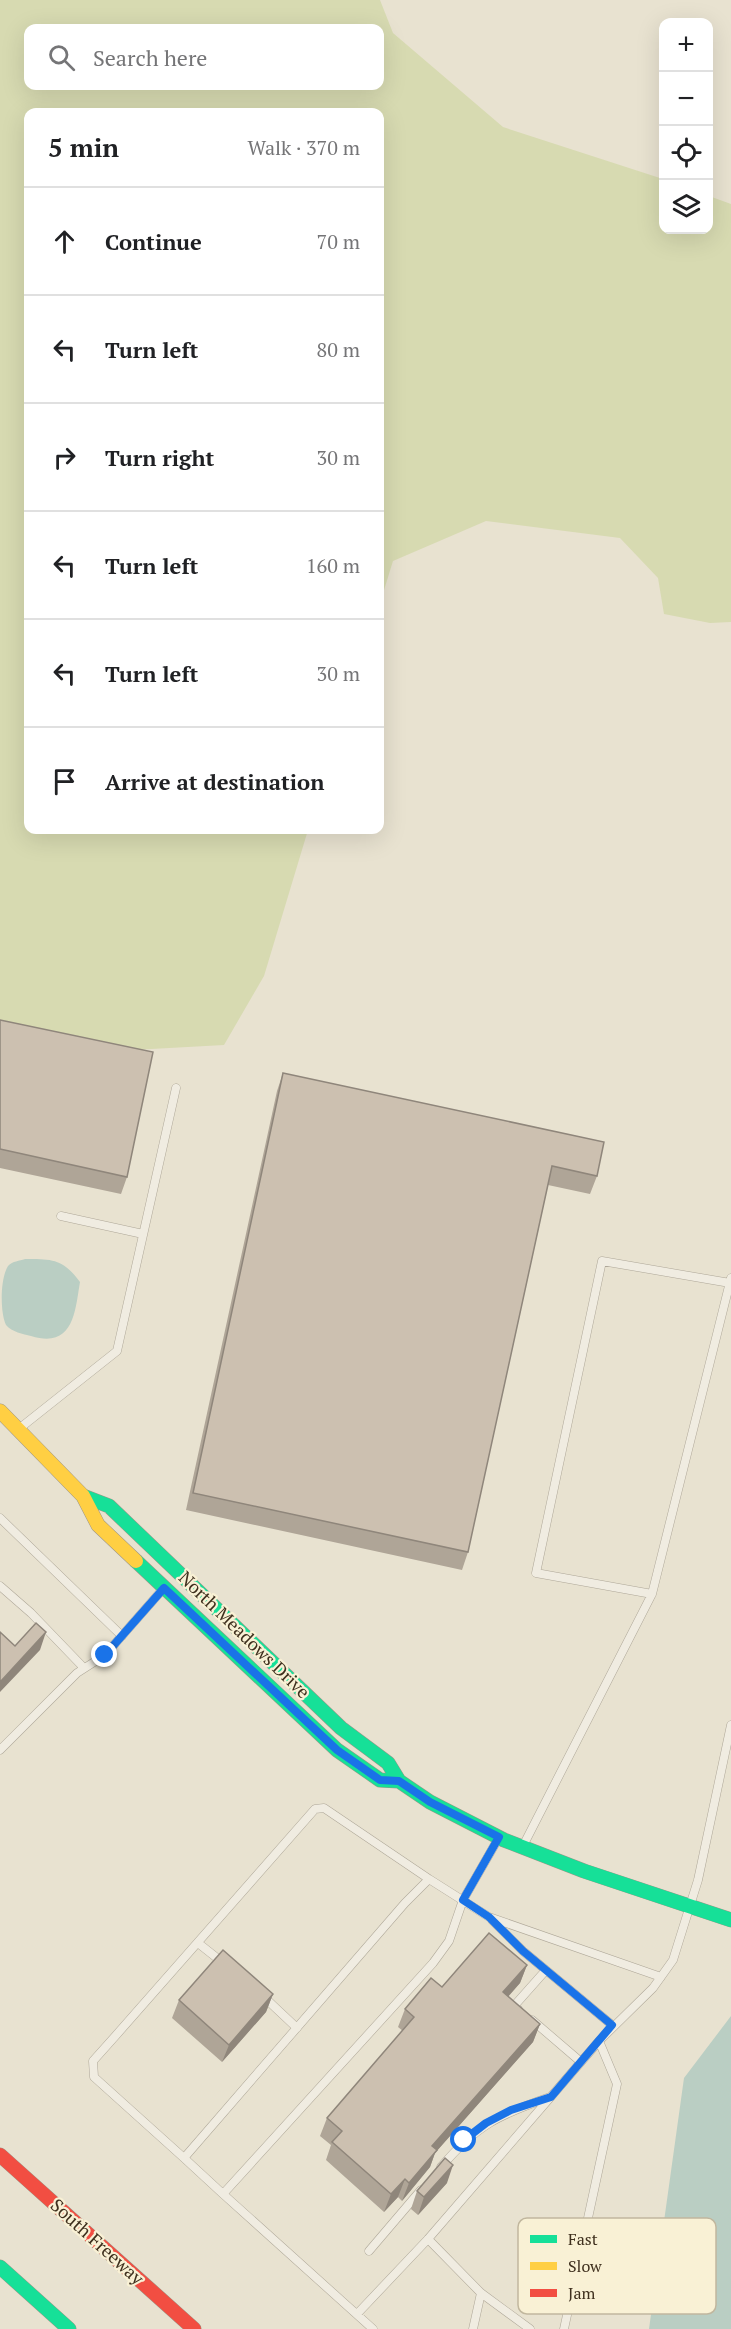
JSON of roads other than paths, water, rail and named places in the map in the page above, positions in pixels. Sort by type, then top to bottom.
[{"type":"main road","name":"North Meadows Drive","points":[[0,1411],[17,1431],[83,1496],[98,1526],[337,1750],[380,1780],[399,1781]]},
{"type":"main road","name":"North Meadows Drive","points":[[83,1496],[109,1506],[341,1728],[388,1763],[399,1781],[430,1802],[522,1847],[584,1871],[731,1920]]},
{"type":"main road","name":"South Freeway","points":[[0,2155],[194,2329]]},
{"type":"main road","points":[[0,2267],[69,2329]]},
{"type":"lane","points":[[17,1431],[117,1351],[176,1088]]},
{"type":"lane","points":[[61,1216],[143,1234]]},
{"type":"lane","points":[[522,1847],[652,1594],[730,1281],[602,1261],[536,1573],[652,1594]]},
{"type":"lane","points":[[0,1518],[122,1636]]},
{"type":"lane","points":[[0,1750],[60,1688],[84,1668],[105,1655],[178,1572]]},
{"type":"lane","points":[[0,1586],[31,1612],[84,1668]]},
{"type":"lane","points":[[357,2314],[428,2239],[612,2025],[653,1988],[673,1960],[690,1906],[731,1725]]},
{"type":"lane","points":[[373,2329],[94,2076],[93,2061],[315,1809],[324,1808],[489,1917],[546,1970],[612,2025]]},
{"type":"lane","points":[[223,2194],[433,1963],[449,1941],[463,1900],[499,1837]]},
{"type":"lane","points":[[184,2158],[429,1879]]},
{"type":"lane","points":[[489,1917],[661,1977]]},
{"type":"lane","points":[[198,1943],[230,1968]]},
{"type":"lane","points":[[546,1970],[514,2006],[581,2062]]},
{"type":"lane","points":[[255,1989],[297,2028]]},
{"type":"lane","points":[[588,2218],[617,2084],[599,2041]]},
{"type":"lane","points":[[435,2174],[464,2140],[486,2123],[511,2110],[551,2097]]},
{"type":"lane","points":[[369,2251],[427,2183]]},
{"type":"lane","points":[[428,2239],[481,2293],[530,2329]]},
{"type":"lane","points":[[473,2329],[481,2293]]},
{"type":"lane","points":[[564,2329],[567,2314]]}]
